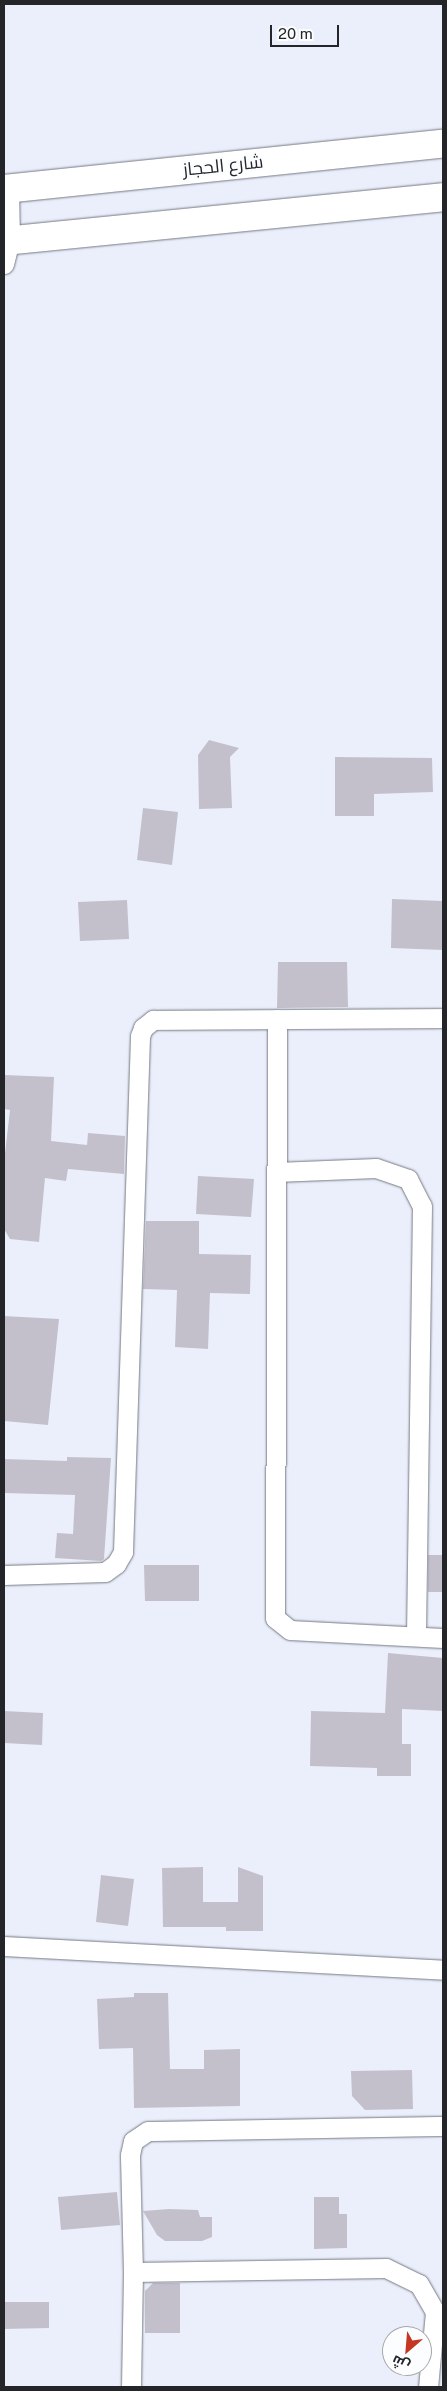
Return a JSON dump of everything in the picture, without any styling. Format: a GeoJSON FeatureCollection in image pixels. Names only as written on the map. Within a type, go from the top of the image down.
{"type":"FeatureCollection","features":[{"type":"Feature","properties":{"kind":"main road","name":"شارع الحجاز"},"geometry":{"type":"LineString","coordinates":[[7,189],[443,144]]}},
{"type":"Feature","properties":{"kind":"main road"},"geometry":{"type":"LineString","coordinates":[[6,248],[443,197]]}},
{"type":"Feature","properties":{"kind":"street"},"geometry":{"type":"LineString","coordinates":[[6,248],[7,189]]}},
{"type":"Feature","properties":{"kind":"street"},"geometry":{"type":"LineString","coordinates":[[4,1574],[106,1572],[116,1564],[123,1552],[140,1036],[143,1028],[153,1020],[443,1018]]}},
{"type":"Feature","properties":{"kind":"street"},"geometry":{"type":"LineString","coordinates":[[277,1019],[275,1618],[290,1630],[443,1638]]}},
{"type":"Feature","properties":{"kind":"street"},"geometry":{"type":"LineString","coordinates":[[276,1172],[376,1168],[408,1179],[422,1206],[416,1636]]}},
{"type":"Feature","properties":{"kind":"street"},"geometry":{"type":"LineString","coordinates":[[4,1946],[443,1970]]}},
{"type":"Feature","properties":{"kind":"street"},"geometry":{"type":"LineString","coordinates":[[131,2387],[130,2155],[133,2141],[148,2131],[443,2126]]}},
{"type":"Feature","properties":{"kind":"street"},"geometry":{"type":"LineString","coordinates":[[132,2272],[386,2268],[418,2284],[434,2312],[428,2387]]}},
{"type":"Feature","properties":{"kind":"building"},"geometry":{"type":"Polygon","coordinates":[[[209,740],[239,748],[230,757],[232,808],[199,809],[198,755],[209,740]]]}},
{"type":"Feature","properties":{"kind":"building"},"geometry":{"type":"Polygon","coordinates":[[[335,757],[432,758],[433,792],[374,794],[374,816],[335,816],[335,757]]]}},
{"type":"Feature","properties":{"kind":"building"},"geometry":{"type":"Polygon","coordinates":[[[143,808],[178,812],[172,865],[137,860],[143,808]]]}},
{"type":"Feature","properties":{"kind":"building"},"geometry":{"type":"Polygon","coordinates":[[[392,899],[443,901],[443,950],[391,948],[392,899]]]}},
{"type":"Feature","properties":{"kind":"building"},"geometry":{"type":"Polygon","coordinates":[[[127,900],[129,939],[80,941],[78,902],[127,900]]]}},
{"type":"Feature","properties":{"kind":"building"},"geometry":{"type":"Polygon","coordinates":[[[278,962],[347,962],[348,1007],[277,1008],[278,962]]]}},
{"type":"Feature","properties":{"kind":"building"},"geometry":{"type":"Polygon","coordinates":[[[4,1075],[54,1077],[51,1141],[87,1145],[88,1133],[125,1136],[124,1174],[68,1169],[66,1181],[45,1178],[39,1242],[10,1239],[4,1229],[4,1162],[10,1110],[4,1109],[4,1075]]]}},
{"type":"Feature","properties":{"kind":"building"},"geometry":{"type":"Polygon","coordinates":[[[198,1176],[254,1179],[251,1217],[196,1214],[198,1176]]]}},
{"type":"Feature","properties":{"kind":"building"},"geometry":{"type":"Polygon","coordinates":[[[146,1221],[199,1221],[199,1254],[251,1255],[250,1294],[210,1293],[208,1349],[175,1347],[177,1290],[143,1289],[146,1221]]]}},
{"type":"Feature","properties":{"kind":"building"},"geometry":{"type":"Polygon","coordinates":[[[4,1316],[59,1319],[48,1425],[4,1421],[4,1316]]]}},
{"type":"Feature","properties":{"kind":"building"},"geometry":{"type":"Polygon","coordinates":[[[67,1457],[111,1458],[104,1559],[101,1561],[55,1558],[57,1533],[73,1534],[75,1495],[4,1493],[4,1459],[67,1461],[67,1457]]]}},
{"type":"Feature","properties":{"kind":"building"},"geometry":{"type":"Polygon","coordinates":[[[428,1555],[443,1555],[443,1592],[428,1592],[428,1555]]]}},
{"type":"Feature","properties":{"kind":"building"},"geometry":{"type":"Polygon","coordinates":[[[144,1565],[199,1565],[199,1601],[145,1601],[144,1565]]]}},
{"type":"Feature","properties":{"kind":"building"},"geometry":{"type":"Polygon","coordinates":[[[388,1653],[443,1658],[443,1711],[402,1709],[402,1744],[411,1744],[411,1776],[377,1776],[377,1768],[310,1766],[311,1711],[385,1713],[388,1653]]]}},
{"type":"Feature","properties":{"kind":"building"},"geometry":{"type":"Polygon","coordinates":[[[4,1711],[43,1713],[42,1745],[4,1743],[4,1711]]]}},
{"type":"Feature","properties":{"kind":"building"},"geometry":{"type":"Polygon","coordinates":[[[203,1867],[203,1902],[238,1902],[238,1867],[263,1876],[263,1931],[226,1931],[226,1927],[163,1927],[162,1868],[203,1867]]]}},
{"type":"Feature","properties":{"kind":"building"},"geometry":{"type":"Polygon","coordinates":[[[101,1875],[134,1879],[128,1926],[96,1922],[101,1875]]]}},
{"type":"Feature","properties":{"kind":"building"},"geometry":{"type":"Polygon","coordinates":[[[134,1993],[168,1993],[170,2069],[204,2069],[204,2050],[240,2049],[240,2106],[134,2108],[133,2048],[99,2049],[97,1999],[134,1997],[134,1993]]]}},
{"type":"Feature","properties":{"kind":"building"},"geometry":{"type":"Polygon","coordinates":[[[412,2070],[413,2109],[365,2110],[352,2096],[351,2071],[412,2070]]]}},
{"type":"Feature","properties":{"kind":"building"},"geometry":{"type":"Polygon","coordinates":[[[117,2192],[120,2225],[61,2230],[58,2197],[117,2192]]]}},
{"type":"Feature","properties":{"kind":"building"},"geometry":{"type":"Polygon","coordinates":[[[314,2197],[339,2197],[339,2214],[347,2214],[347,2248],[314,2249],[314,2197]]]}},
{"type":"Feature","properties":{"kind":"building"},"geometry":{"type":"Polygon","coordinates":[[[169,2209],[198,2210],[200,2217],[212,2217],[212,2237],[202,2241],[165,2241],[157,2235],[143,2211],[169,2209]]]}},
{"type":"Feature","properties":{"kind":"building"},"geometry":{"type":"Polygon","coordinates":[[[153,2283],[180,2283],[180,2333],[145,2333],[145,2291],[153,2283]]]}},
{"type":"Feature","properties":{"kind":"building"},"geometry":{"type":"Polygon","coordinates":[[[4,2302],[49,2302],[49,2328],[4,2329],[4,2302]]]}}]}
